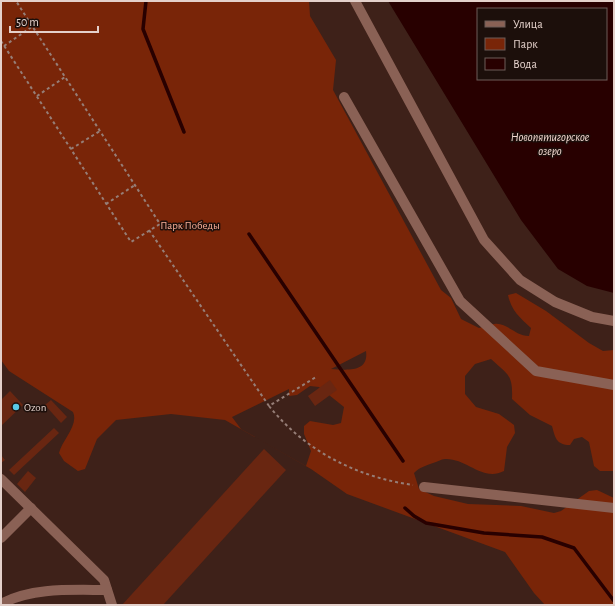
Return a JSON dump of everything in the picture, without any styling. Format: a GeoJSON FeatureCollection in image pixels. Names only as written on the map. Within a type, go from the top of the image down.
{"type":"FeatureCollection","features":[{"type":"Feature","properties":{"kind":"lane"},"geometry":{"type":"LineString","coordinates":[[355,1],[484,240],[520,280],[555,302],[592,317],[614,321]]}},
{"type":"Feature","properties":{"kind":"lane"},"geometry":{"type":"LineString","coordinates":[[344,97],[460,300],[536,371],[614,385]]}},
{"type":"Feature","properties":{"kind":"lane"},"geometry":{"type":"LineString","coordinates":[[1,479],[104,580],[112,605]]}},
{"type":"Feature","properties":{"kind":"lane"},"geometry":{"type":"LineString","coordinates":[[424,487],[614,508]]}},
{"type":"Feature","properties":{"kind":"lane"},"geometry":{"type":"LineString","coordinates":[[1,538],[31,508]]}},
{"type":"Feature","properties":{"kind":"lane"},"geometry":{"type":"LineString","coordinates":[[1,604],[29,594],[64,591],[107,590]]}},
{"type":"Feature","properties":{"kind":"path"},"geometry":{"type":"LineString","coordinates":[[1,41],[131,242],[160,224],[16,1]]}},
{"type":"Feature","properties":{"kind":"path"},"geometry":{"type":"LineString","coordinates":[[4,46],[32,26]]}},
{"type":"Feature","properties":{"kind":"path"},"geometry":{"type":"LineString","coordinates":[[37,96],[65,77]]}},
{"type":"Feature","properties":{"kind":"path"},"geometry":{"type":"LineString","coordinates":[[71,149],[100,131]]}},
{"type":"Feature","properties":{"kind":"path"},"geometry":{"type":"LineString","coordinates":[[106,204],[135,185]]}},
{"type":"Feature","properties":{"kind":"path"},"geometry":{"type":"LineString","coordinates":[[149,230],[269,406],[281,421],[312,447],[341,465],[394,482],[424,487]]}},
{"type":"Feature","properties":{"kind":"path"},"geometry":{"type":"LineString","coordinates":[[269,406],[316,377]]}},
{"type":"Feature","properties":{"kind":"green space","name":"Парк Победы"},"geometry":{"type":"Polygon","coordinates":[[[1,1],[309,1],[310,16],[336,60],[333,90],[441,290],[451,298],[461,319],[479,328],[490,324],[503,325],[519,334],[529,336],[531,328],[516,313],[509,300],[508,295],[516,293],[546,311],[589,343],[603,351],[614,350],[614,471],[600,471],[594,466],[589,442],[582,437],[574,439],[570,445],[565,445],[559,442],[555,437],[552,426],[530,415],[512,399],[512,384],[508,376],[491,359],[475,364],[465,376],[465,394],[476,407],[499,414],[514,425],[515,433],[507,447],[504,471],[496,474],[489,474],[481,472],[460,462],[444,459],[418,469],[414,473],[419,489],[434,496],[468,504],[521,506],[554,513],[561,511],[589,491],[597,490],[614,498],[614,605],[545,605],[534,593],[505,552],[347,494],[311,469],[225,420],[171,414],[116,420],[97,439],[85,469],[78,471],[64,461],[59,453],[74,422],[73,412],[9,371],[1,360],[1,1]],[[366,351],[331,369],[350,370],[360,367],[366,358],[366,351]],[[310,386],[297,395],[289,396],[289,389],[232,417],[241,429],[306,466],[311,451],[304,434],[304,426],[310,421],[333,425],[341,423],[344,407],[319,387],[310,386]]]}},
{"type":"Feature","properties":{"kind":"water","name":"Новопятигорское озеро"},"geometry":{"type":"Polygon","coordinates":[[[388,1],[614,1],[614,293],[587,286],[558,269],[521,220],[388,1]]]}},
{"type":"Feature","properties":{"kind":"building"},"geometry":{"type":"Polygon","coordinates":[[[330,380],[337,390],[315,406],[308,396],[330,380]]]}},
{"type":"Feature","properties":{"kind":"building"},"geometry":{"type":"Polygon","coordinates":[[[10,391],[23,405],[1,426],[1,400],[10,391]]]}},
{"type":"Feature","properties":{"kind":"building"},"geometry":{"type":"Polygon","coordinates":[[[51,400],[67,417],[61,423],[45,405],[51,400]]]}},
{"type":"Feature","properties":{"kind":"building"},"geometry":{"type":"Polygon","coordinates":[[[54,428],[59,433],[14,475],[9,470],[54,428]]]}},
{"type":"Feature","properties":{"kind":"building"},"geometry":{"type":"Polygon","coordinates":[[[264,449],[286,470],[163,605],[122,605],[264,449]]]}},
{"type":"Feature","properties":{"kind":"building"},"geometry":{"type":"Polygon","coordinates":[[[1,455],[5,460],[1,463],[1,455]]]}},
{"type":"Feature","properties":{"kind":"building"},"geometry":{"type":"Polygon","coordinates":[[[28,471],[36,478],[25,492],[17,484],[28,471]]]}},
{"type":"Feature","properties":{"kind":"waterway"},"geometry":{"type":"LineString","coordinates":[[146,1],[143,29],[184,132]]}},
{"type":"Feature","properties":{"kind":"waterway"},"geometry":{"type":"LineString","coordinates":[[249,234],[403,461]]}},
{"type":"Feature","properties":{"kind":"waterway"},"geometry":{"type":"LineString","coordinates":[[405,508],[414,516],[426,523],[484,533],[542,537],[574,548],[614,601]]}},
{"type":"Feature","properties":{"kind":"place","name":"Ozon"},"geometry":{"type":"Point","coordinates":[16,407]}}]}
